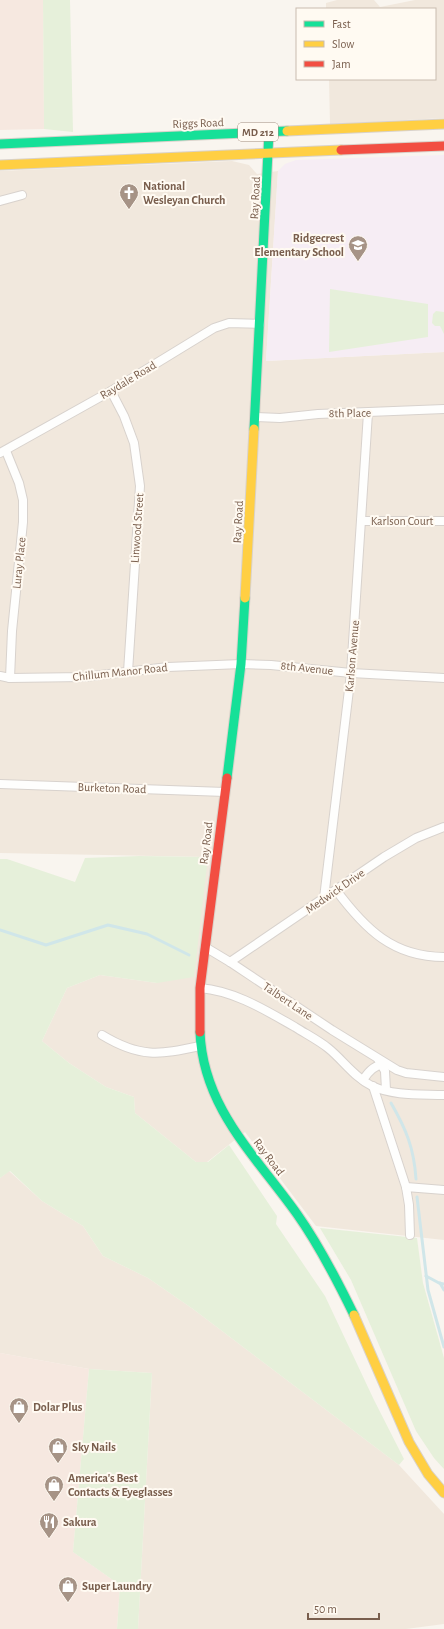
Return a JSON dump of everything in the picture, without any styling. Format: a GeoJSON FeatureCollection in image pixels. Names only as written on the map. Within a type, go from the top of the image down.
{"type":"FeatureCollection","features":[{"type":"Feature","properties":{"kind":"street","name":"Riggs Road"},"geometry":{"type":"LineString","coordinates":[[0,144],[444,124]]}},
{"type":"Feature","properties":{"kind":"street","name":"Ray Road"},"geometry":{"type":"LineString","coordinates":[[269,132],[256,417],[241,664],[200,988],[200,1046],[202,1061],[210,1086],[225,1116],[298,1216],[328,1265],[349,1303],[411,1446],[428,1475],[444,1493]]}},
{"type":"Feature","properties":{"kind":"street","name":"MD 212"},"geometry":{"type":"LineString","coordinates":[[0,165],[444,146]]}},
{"type":"Feature","properties":{"kind":"street"},"geometry":{"type":"LineString","coordinates":[[0,201],[22,195]]}},
{"type":"Feature","properties":{"kind":"street","name":"Raydale Road"},"geometry":{"type":"LineString","coordinates":[[3,452],[111,391],[214,328],[229,323],[260,324]]}},
{"type":"Feature","properties":{"kind":"street","name":"Linwood Street"},"geometry":{"type":"LineString","coordinates":[[111,391],[124,416],[134,443],[140,486],[128,672]]}},
{"type":"Feature","properties":{"kind":"street","name":"8th Place"},"geometry":{"type":"LineString","coordinates":[[256,417],[280,418],[318,414],[368,413],[444,408]]}},
{"type":"Feature","properties":{"kind":"street","name":"Karlson Avenue"},"geometry":{"type":"LineString","coordinates":[[324,898],[351,673],[368,413]]}},
{"type":"Feature","properties":{"kind":"street","name":"Luray Place"},"geometry":{"type":"LineString","coordinates":[[3,452],[19,483],[23,522],[12,631],[10,678]]}},
{"type":"Feature","properties":{"kind":"street","name":"Karlson Court"},"geometry":{"type":"LineString","coordinates":[[361,521],[444,521]]}},
{"type":"Feature","properties":{"kind":"street","name":"Chillum Manor Road"},"geometry":{"type":"LineString","coordinates":[[0,676],[10,678],[84,677],[168,667],[241,664]]}},
{"type":"Feature","properties":{"kind":"street","name":"8th Avenue"},"geometry":{"type":"LineString","coordinates":[[241,664],[271,665],[351,673],[444,678]]}},
{"type":"Feature","properties":{"kind":"street","name":"Burketon Road"},"geometry":{"type":"LineString","coordinates":[[0,784],[225,792]]}},
{"type":"Feature","properties":{"kind":"street","name":"Medwick Drive"},"geometry":{"type":"LineString","coordinates":[[230,962],[400,847],[416,838],[444,827]]}},
{"type":"Feature","properties":{"kind":"street"},"geometry":{"type":"LineString","coordinates":[[336,890],[362,922],[382,939],[394,946],[416,955],[444,957]]}},
{"type":"Feature","properties":{"kind":"street","name":"Talbert Lane"},"geometry":{"type":"LineString","coordinates":[[205,947],[390,1066]]}},
{"type":"Feature","properties":{"kind":"street","name":"Talbert Lane"},"geometry":{"type":"LineString","coordinates":[[200,988],[213,989],[240,998],[273,1014],[327,1047],[364,1081],[372,1086],[386,1090],[444,1095]]}},
{"type":"Feature","properties":{"kind":"street"},"geometry":{"type":"LineString","coordinates":[[102,1035],[134,1051],[155,1054],[200,1046]]}},
{"type":"Feature","properties":{"kind":"street"},"geometry":{"type":"LineString","coordinates":[[374,1055],[385,1071],[386,1090]]}},
{"type":"Feature","properties":{"kind":"street"},"geometry":{"type":"LineString","coordinates":[[364,1081],[373,1068],[381,1064],[406,1073],[444,1077]]}},
{"type":"Feature","properties":{"kind":"street"},"geometry":{"type":"LineString","coordinates":[[372,1086],[406,1187],[409,1205],[410,1235]]}},
{"type":"Feature","properties":{"kind":"street"},"geometry":{"type":"LineString","coordinates":[[406,1187],[444,1190]]}},
{"type":"Feature","properties":{"kind":"shaded area"},"geometry":{"type":"Polygon","coordinates":[[[0,0],[43,0],[44,129],[0,130],[0,0]]]}},
{"type":"Feature","properties":{"kind":"shaded area"},"geometry":{"type":"Polygon","coordinates":[[[337,0],[374,0],[380,7],[415,0],[444,0],[444,118],[330,124],[329,80],[436,80],[436,8],[326,8],[326,3],[337,0]]]}},
{"type":"Feature","properties":{"kind":"shaded area","name":"Ridgecrest Elementary School"},"geometry":{"type":"Polygon","coordinates":[[[444,155],[444,352],[266,361],[278,171],[285,164],[296,160],[444,155]]]}},
{"type":"Feature","properties":{"kind":"shaded area"},"geometry":{"type":"Polygon","coordinates":[[[232,161],[249,165],[257,174],[278,171],[266,361],[444,352],[444,1240],[316,1226],[245,1132],[207,1162],[196,1162],[135,1113],[134,1097],[106,1087],[69,1063],[42,1041],[67,988],[100,975],[157,983],[208,857],[0,853],[0,171],[232,161]]]}},
{"type":"Feature","properties":{"kind":"shaded area"},"geometry":{"type":"Polygon","coordinates":[[[9,1171],[42,1201],[83,1226],[103,1256],[148,1278],[193,1309],[399,1465],[444,1514],[444,1624],[406,1629],[138,1629],[152,1373],[89,1369],[0,1353],[0,1178],[9,1171]]]}},
{"type":"Feature","properties":{"kind":"shaded area"},"geometry":{"type":"Polygon","coordinates":[[[0,1353],[89,1369],[73,1552],[120,1585],[117,1629],[0,1629],[0,1353]]]}},
{"type":"Feature","properties":{"kind":"green space"},"geometry":{"type":"Polygon","coordinates":[[[43,0],[70,0],[73,132],[44,129],[43,0]]]}},
{"type":"Feature","properties":{"kind":"green space"},"geometry":{"type":"Polygon","coordinates":[[[330,289],[428,304],[428,337],[329,352],[330,289]]]}},
{"type":"Feature","properties":{"kind":"green space"},"geometry":{"type":"Polygon","coordinates":[[[436,311],[444,312],[444,334],[440,326],[435,326],[432,323],[433,314],[436,311]]]}},
{"type":"Feature","properties":{"kind":"green space"},"geometry":{"type":"Polygon","coordinates":[[[139,856],[208,857],[194,977],[157,983],[100,975],[67,988],[42,1041],[69,1063],[106,1087],[134,1097],[135,1113],[196,1162],[208,1162],[229,1145],[277,1216],[276,1224],[325,1296],[374,1400],[404,1459],[399,1465],[193,1309],[148,1278],[103,1256],[83,1226],[42,1201],[10,1171],[0,1178],[0,859],[7,859],[75,882],[85,858],[139,856]]]}},
{"type":"Feature","properties":{"kind":"green space"},"geometry":{"type":"Polygon","coordinates":[[[320,1228],[417,1238],[423,1283],[444,1358],[444,1469],[434,1458],[416,1431],[351,1280],[320,1228]]]}},
{"type":"Feature","properties":{"kind":"green space"},"geometry":{"type":"Polygon","coordinates":[[[89,1369],[152,1373],[138,1629],[117,1629],[120,1585],[73,1552],[89,1369]]]}},
{"type":"Feature","properties":{"kind":"waterway"},"geometry":{"type":"LineString","coordinates":[[0,930],[46,945],[108,925],[147,934],[189,955]]}},
{"type":"Feature","properties":{"kind":"waterway"},"geometry":{"type":"LineString","coordinates":[[391,1103],[401,1121],[411,1148],[416,1179]]}},
{"type":"Feature","properties":{"kind":"waterway"},"geometry":{"type":"LineString","coordinates":[[417,1197],[428,1290],[444,1347]]}},
{"type":"Feature","properties":{"kind":"waterway"},"geometry":{"type":"LineString","coordinates":[[426,1276],[444,1284]]}},
{"type":"Feature","properties":{"kind":"waterway"},"geometry":{"type":"LineString","coordinates":[[440,1283],[444,1290]]}},
{"type":"Feature","properties":{"kind":"traffic: fast"},"geometry":{"type":"LineString","coordinates":[[0,144],[287,131]]}},
{"type":"Feature","properties":{"kind":"traffic: fast"},"geometry":{"type":"LineString","coordinates":[[254,429],[269,132]]}},
{"type":"Feature","properties":{"kind":"traffic: fast"},"geometry":{"type":"LineString","coordinates":[[227,778],[241,664],[245,598]]}},
{"type":"Feature","properties":{"kind":"traffic: fast"},"geometry":{"type":"LineString","coordinates":[[200,1032],[203,1059],[211,1084],[221,1107],[249,1151],[281,1192],[313,1238],[354,1315]]}},
{"type":"Feature","properties":{"kind":"traffic: slow"},"geometry":{"type":"LineString","coordinates":[[287,131],[444,124]]}},
{"type":"Feature","properties":{"kind":"traffic: slow"},"geometry":{"type":"LineString","coordinates":[[0,165],[341,150]]}},
{"type":"Feature","properties":{"kind":"traffic: slow"},"geometry":{"type":"LineString","coordinates":[[245,598],[254,429]]}},
{"type":"Feature","properties":{"kind":"traffic: slow"},"geometry":{"type":"LineString","coordinates":[[354,1315],[409,1442],[428,1474],[444,1493]]}},
{"type":"Feature","properties":{"kind":"traffic: jam"},"geometry":{"type":"LineString","coordinates":[[341,150],[444,146]]}},
{"type":"Feature","properties":{"kind":"traffic: jam"},"geometry":{"type":"LineString","coordinates":[[200,1032],[200,988],[227,778]]}},
{"type":"Feature","properties":{"kind":"place","name":"National Wesleyan Church"},"geometry":{"type":"Point","coordinates":[129,210]}},
{"type":"Feature","properties":{"kind":"place","name":"Ridgecrest Elementary School"},"geometry":{"type":"Point","coordinates":[358,262]}},
{"type":"Feature","properties":{"kind":"place","name":"Dolar Plus"},"geometry":{"type":"Point","coordinates":[19,1424]}},
{"type":"Feature","properties":{"kind":"place","name":"Sky Nails"},"geometry":{"type":"Point","coordinates":[58,1464]}},
{"type":"Feature","properties":{"kind":"place","name":"America's Best Contacts & Eyeglasses"},"geometry":{"type":"Point","coordinates":[54,1502]}},
{"type":"Feature","properties":{"kind":"place","name":"Sakura"},"geometry":{"type":"Point","coordinates":[49,1539]}},
{"type":"Feature","properties":{"kind":"place","name":"Super Laundry"},"geometry":{"type":"Point","coordinates":[68,1603]}}]}
